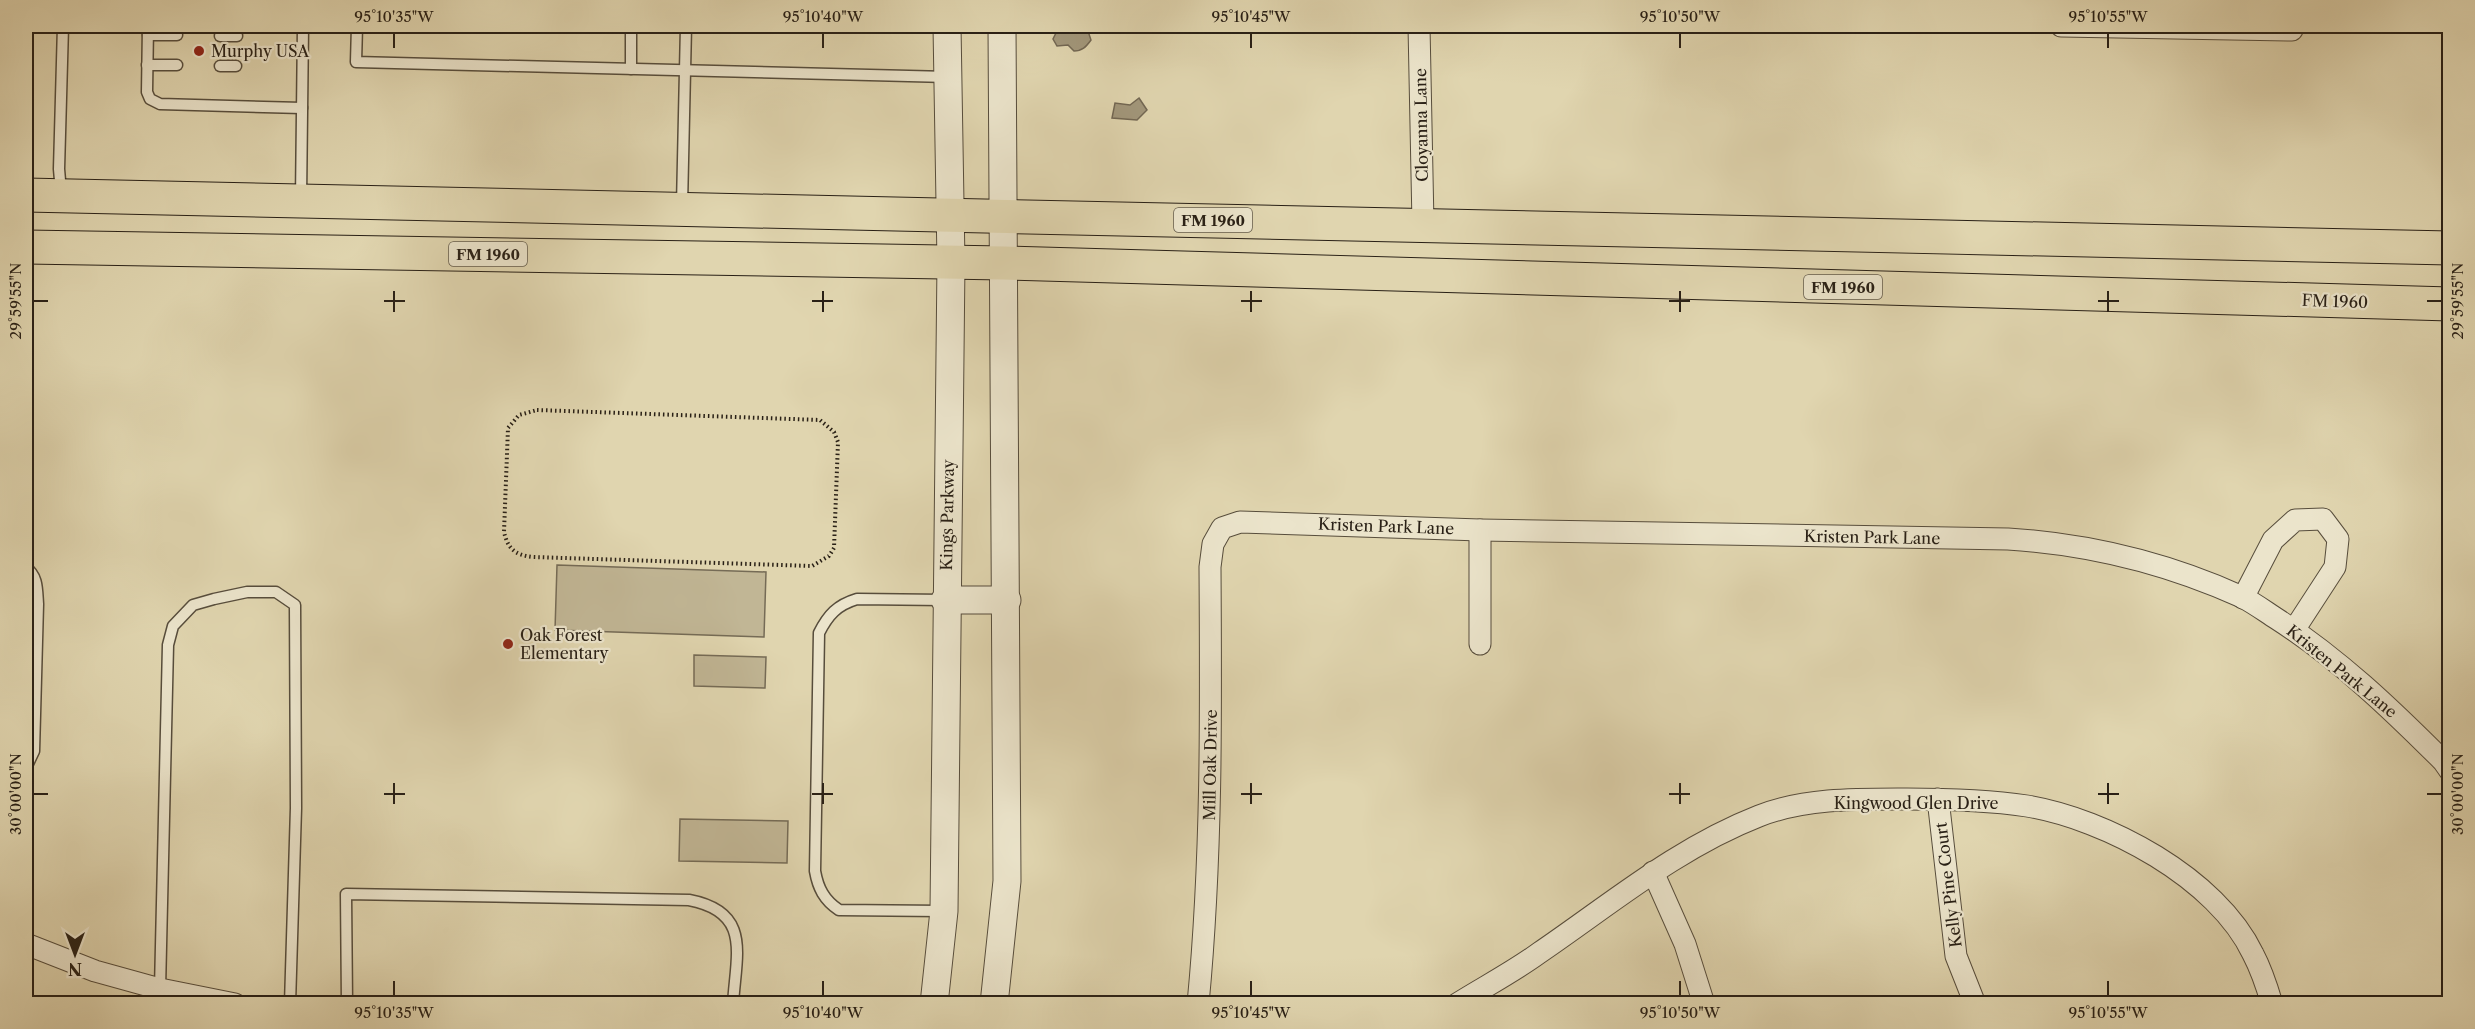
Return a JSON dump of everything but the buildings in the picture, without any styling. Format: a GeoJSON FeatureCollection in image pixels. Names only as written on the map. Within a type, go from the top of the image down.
{"type":"FeatureCollection","features":[{"type":"Feature","properties":{"kind":"main road","name":"FM 1960"},"geometry":{"type":"LineString","coordinates":[[26,195],[2450,248]]}},
{"type":"Feature","properties":{"kind":"main road","name":"FM 1960"},"geometry":{"type":"LineString","coordinates":[[26,247],[1004,263],[2450,304]]}},
{"type":"Feature","properties":{"kind":"street","name":"Kings Parkway"},"geometry":{"type":"LineString","coordinates":[[934,1004],[944,911],[945,600],[951,262],[947,26]]}},
{"type":"Feature","properties":{"kind":"street"},"geometry":{"type":"LineString","coordinates":[[994,1004],[1007,881],[1002,26]]}},
{"type":"Feature","properties":{"kind":"street","name":"Cloyanna Lane"},"geometry":{"type":"LineString","coordinates":[[1419,26],[1423,224]]}},
{"type":"Feature","properties":{"kind":"street"},"geometry":{"type":"LineString","coordinates":[[2061,26],[2292,30]]}},
{"type":"Feature","properties":{"kind":"street"},"geometry":{"type":"LineString","coordinates":[[2243,598],[2273,540],[2295,520],[2323,519],[2338,539],[2335,567],[2294,630]]}},
{"type":"Feature","properties":{"kind":"street","name":"Kristen Park Lane"},"geometry":{"type":"LineString","coordinates":[[1222,528],[1240,522],[1266,521],[1480,530],[2053,542],[2100,550],[2243,598],[2294,630],[2384,701],[2447,763]]}},
{"type":"Feature","properties":{"kind":"street","name":"Mill Oak Drive"},"geometry":{"type":"LineString","coordinates":[[1198,1004],[1207,912],[1211,773],[1210,567],[1213,544],[1222,528]]}},
{"type":"Feature","properties":{"kind":"street"},"geometry":{"type":"LineString","coordinates":[[1480,530],[1480,644]]}},
{"type":"Feature","properties":{"kind":"street"},"geometry":{"type":"LineString","coordinates":[[945,600],[1007,600]]}},
{"type":"Feature","properties":{"kind":"street","name":"Kingwood Glen Drive"},"geometry":{"type":"LineString","coordinates":[[1457,1004],[1537,955],[1653,872],[1719,833],[1762,814],[1807,804],[1869,799],[1989,801],[2077,818],[2127,839],[2163,859],[2199,888],[2232,922],[2253,952],[2272,1004]]}},
{"type":"Feature","properties":{"kind":"street","name":"Kelly Pine Court"},"geometry":{"type":"LineString","coordinates":[[1938,799],[1956,956],[1975,1004]]}},
{"type":"Feature","properties":{"kind":"street"},"geometry":{"type":"LineString","coordinates":[[1653,872],[1685,944],[1704,1004]]}},
{"type":"Feature","properties":{"kind":"street"},"geometry":{"type":"LineString","coordinates":[[26,944],[95,970],[160,989],[235,1004]]}},
{"type":"Feature","properties":{"kind":"lane"},"geometry":{"type":"LineString","coordinates":[[62,196],[59,169],[63,26]]}},
{"type":"Feature","properties":{"kind":"lane"},"geometry":{"type":"LineString","coordinates":[[301,200],[303,26]]}},
{"type":"Feature","properties":{"kind":"lane"},"geometry":{"type":"LineString","coordinates":[[357,26],[356,62],[948,77]]}},
{"type":"Feature","properties":{"kind":"lane"},"geometry":{"type":"LineString","coordinates":[[631,69],[632,26]]}},
{"type":"Feature","properties":{"kind":"lane"},"geometry":{"type":"LineString","coordinates":[[682,209],[686,26]]}},
{"type":"Feature","properties":{"kind":"lane"},"geometry":{"type":"LineString","coordinates":[[177,35],[148,30],[147,92],[150,99],[160,104],[302,108]]}},
{"type":"Feature","properties":{"kind":"lane"},"geometry":{"type":"LineString","coordinates":[[220,36],[237,36]]}},
{"type":"Feature","properties":{"kind":"lane"},"geometry":{"type":"LineString","coordinates":[[147,65],[177,65]]}},
{"type":"Feature","properties":{"kind":"lane"},"geometry":{"type":"LineString","coordinates":[[220,66],[236,66]]}},
{"type":"Feature","properties":{"kind":"lane"},"geometry":{"type":"LineString","coordinates":[[26,373],[26,425]]}},
{"type":"Feature","properties":{"kind":"lane"},"geometry":{"type":"LineString","coordinates":[[26,568],[32,571],[36,583],[38,604],[34,752],[26,768]]}},
{"type":"Feature","properties":{"kind":"lane"},"geometry":{"type":"LineString","coordinates":[[160,989],[168,645],[173,626],[194,605],[247,592],[276,592],[295,605],[296,808],[290,1004]]}},
{"type":"Feature","properties":{"kind":"lane"},"geometry":{"type":"LineString","coordinates":[[944,911],[839,910],[823,895],[817,884],[815,871],[819,633],[834,610],[851,601],[945,600]]}},
{"type":"Feature","properties":{"kind":"lane"},"geometry":{"type":"LineString","coordinates":[[346,1004],[346,894],[689,900],[711,904],[726,915],[737,934],[733,1004]]}},
{"type":"Feature","properties":{"kind":"path"},"geometry":{"type":"LineString","coordinates":[[537,410],[820,420],[834,432],[838,442],[836,542],[829,556],[812,566],[523,556],[508,546],[504,532],[508,428],[519,415],[537,410]]}},
{"type":"Feature","properties":{"kind":"shaded area"},"geometry":{"type":"Polygon","coordinates":[[[1078,27],[1088,31],[1091,40],[1086,47],[1074,51],[1068,45],[1057,46],[1053,39],[1057,31],[1078,27]]]}},
{"type":"Feature","properties":{"kind":"shaded area"},"geometry":{"type":"Polygon","coordinates":[[[1139,98],[1147,110],[1137,120],[1112,118],[1115,103],[1130,105],[1139,98]]]}},
{"type":"Feature","properties":{"kind":"shaded area"},"geometry":{"type":"Polygon","coordinates":[[[557,565],[766,572],[764,637],[555,630],[557,565]]]}},
{"type":"Feature","properties":{"kind":"shaded area"},"geometry":{"type":"Polygon","coordinates":[[[694,655],[766,657],[765,688],[694,686],[694,655]]]}},
{"type":"Feature","properties":{"kind":"shaded area"},"geometry":{"type":"Polygon","coordinates":[[[680,819],[788,821],[787,863],[679,861],[680,819]]]}},
{"type":"Feature","properties":{"kind":"place","name":"Murphy USA"},"geometry":{"type":"Point","coordinates":[199,51]}},
{"type":"Feature","properties":{"kind":"place","name":"Oak Forest Elementary"},"geometry":{"type":"Point","coordinates":[508,644]}}]}
